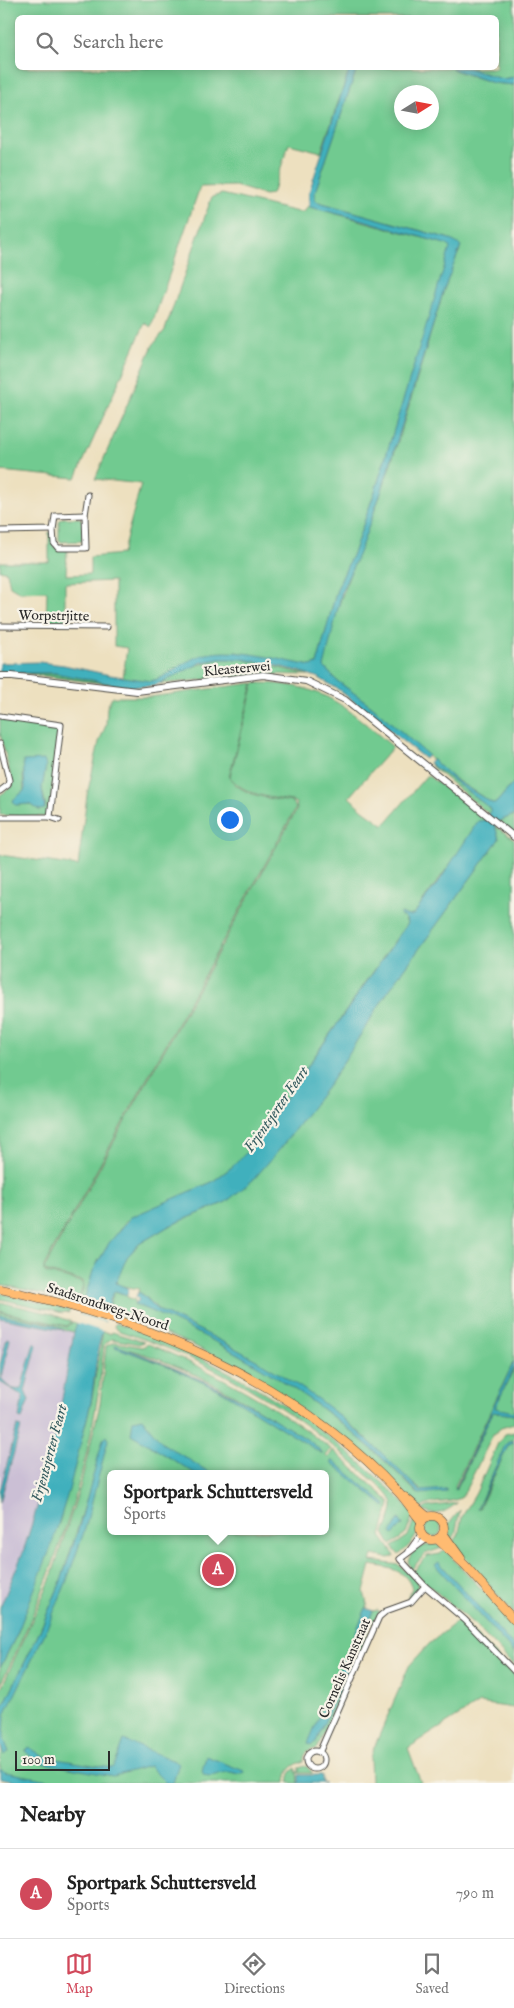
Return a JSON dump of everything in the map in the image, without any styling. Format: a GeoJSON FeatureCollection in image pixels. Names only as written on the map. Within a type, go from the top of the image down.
{"type":"FeatureCollection","features":[{"type":"Feature","properties":{"kind":"main road","name":"Stadsrondweg-Noord"},"geometry":{"type":"LineString","coordinates":[[0,1289],[72,1306],[115,1319],[184,1345],[220,1362],[273,1392],[350,1448],[425,1520]]}},
{"type":"Feature","properties":{"kind":"main road"},"geometry":{"type":"LineString","coordinates":[[437,1539],[443,1533],[442,1521],[436,1517],[425,1520],[424,1536],[437,1539],[465,1565],[514,1620]]}},
{"type":"Feature","properties":{"kind":"main road"},"geometry":{"type":"LineString","coordinates":[[443,1533],[465,1565]]}},
{"type":"Feature","properties":{"kind":"street"},"geometry":{"type":"LineString","coordinates":[[85,515],[55,516],[54,543],[58,548],[86,548],[85,515],[88,495]]}},
{"type":"Feature","properties":{"kind":"street"},"geometry":{"type":"LineString","coordinates":[[0,531],[53,530]]}},
{"type":"Feature","properties":{"kind":"street","name":"Worpstrjitte"},"geometry":{"type":"LineString","coordinates":[[0,626],[107,627]]}},
{"type":"Feature","properties":{"kind":"street","name":"Kleasterwei"},"geometry":{"type":"LineString","coordinates":[[0,676],[137,691],[263,676],[306,681],[345,700],[514,837]]}},
{"type":"Feature","properties":{"kind":"street"},"geometry":{"type":"LineString","coordinates":[[0,716],[61,725],[50,817]]}},
{"type":"Feature","properties":{"kind":"street"},"geometry":{"type":"LineString","coordinates":[[0,744],[9,780],[8,784],[0,791]]}},
{"type":"Feature","properties":{"kind":"street"},"geometry":{"type":"LineString","coordinates":[[0,817],[50,817],[59,820]]}},
{"type":"Feature","properties":{"kind":"street"},"geometry":{"type":"LineString","coordinates":[[424,1536],[400,1560],[425,1586],[465,1620],[514,1671]]}},
{"type":"Feature","properties":{"kind":"street","name":"Cornelis Kanstraat"},"geometry":{"type":"LineString","coordinates":[[319,1753],[379,1617],[386,1611],[411,1602],[425,1586]]}},
{"type":"Feature","properties":{"kind":"shaded area"},"geometry":{"type":"Polygon","coordinates":[[[0,1318],[74,1332],[57,1427],[40,1498],[23,1552],[0,1608],[0,1318]]]}},
{"type":"Feature","properties":{"kind":"green space"},"geometry":{"type":"Polygon","coordinates":[[[0,0],[514,0],[514,77],[502,79],[474,70],[499,70],[499,15],[15,15],[15,70],[349,70],[321,152],[289,144],[272,194],[265,195],[235,186],[200,187],[151,327],[145,323],[76,478],[0,471],[0,0]]]}},
{"type":"Feature","properties":{"kind":"green space"},"geometry":{"type":"Polygon","coordinates":[[[356,70],[455,70],[493,83],[514,85],[514,782],[496,803],[492,803],[450,776],[373,707],[336,680],[324,667],[328,644],[341,599],[382,490],[451,268],[460,250],[450,239],[315,201],[315,192],[356,70]]]}},
{"type":"Feature","properties":{"kind":"green space"},"geometry":{"type":"Polygon","coordinates":[[[222,194],[298,212],[303,212],[308,206],[449,245],[451,248],[376,488],[354,551],[337,589],[317,664],[311,666],[236,652],[181,665],[160,679],[151,681],[123,678],[127,648],[114,646],[114,581],[65,583],[65,622],[46,622],[47,591],[20,592],[10,586],[7,572],[0,570],[0,562],[49,562],[49,532],[53,534],[54,547],[67,549],[66,575],[90,574],[90,557],[122,554],[141,484],[95,479],[153,345],[165,330],[212,197],[222,194]]]}},
{"type":"Feature","properties":{"kind":"green space"},"geometry":{"type":"Polygon","coordinates":[[[62,518],[80,518],[83,521],[83,541],[61,542],[59,540],[59,521],[62,518]]]}},
{"type":"Feature","properties":{"kind":"green space"},"geometry":{"type":"Polygon","coordinates":[[[220,659],[242,659],[309,675],[262,674],[160,684],[191,667],[220,659]]]}},
{"type":"Feature","properties":{"kind":"green space"},"geometry":{"type":"Polygon","coordinates":[[[20,673],[55,673],[79,676],[129,687],[20,673]]]}},
{"type":"Feature","properties":{"kind":"green space"},"geometry":{"type":"Polygon","coordinates":[[[253,683],[229,777],[241,789],[258,796],[292,802],[296,808],[44,1266],[44,1271],[47,1273],[81,1282],[83,1285],[78,1302],[0,1284],[0,855],[78,866],[87,795],[99,742],[106,725],[107,707],[112,697],[150,697],[253,683]]]}},
{"type":"Feature","properties":{"kind":"green space"},"geometry":{"type":"Polygon","coordinates":[[[254,683],[298,687],[331,699],[360,719],[393,747],[349,797],[384,825],[427,775],[487,819],[476,824],[467,841],[413,915],[408,916],[401,913],[407,923],[250,1149],[232,1167],[212,1182],[126,1221],[98,1261],[83,1303],[79,1302],[84,1285],[82,1281],[48,1272],[44,1270],[45,1267],[297,809],[296,803],[292,801],[250,792],[242,788],[230,777],[254,683]]]}},
{"type":"Feature","properties":{"kind":"green space"},"geometry":{"type":"Polygon","coordinates":[[[0,719],[54,727],[58,730],[50,811],[46,817],[0,815],[0,795],[13,786],[0,733],[0,719]],[[46,766],[23,773],[24,791],[13,800],[18,805],[30,804],[39,810],[46,807],[42,788],[46,766]]]}},
{"type":"Feature","properties":{"kind":"green space"},"geometry":{"type":"Polygon","coordinates":[[[429,763],[492,809],[490,815],[432,767],[429,763]]]}},
{"type":"Feature","properties":{"kind":"green space"},"geometry":{"type":"Polygon","coordinates":[[[514,815],[514,833],[499,821],[514,815]]]}},
{"type":"Feature","properties":{"kind":"green space"},"geometry":{"type":"Polygon","coordinates":[[[495,826],[514,839],[514,1361],[455,1486],[456,1490],[493,1412],[514,1415],[514,1424],[501,1428],[493,1435],[462,1497],[452,1501],[425,1505],[421,1508],[378,1468],[270,1386],[193,1345],[108,1311],[114,1291],[127,1295],[127,1297],[135,1300],[134,1304],[212,1340],[250,1361],[322,1409],[388,1464],[418,1494],[422,1491],[358,1431],[312,1396],[240,1351],[160,1311],[145,1296],[138,1292],[139,1289],[117,1285],[116,1280],[127,1257],[139,1244],[169,1226],[226,1202],[265,1166],[330,1083],[387,993],[499,839],[495,826]]]}},
{"type":"Feature","properties":{"kind":"green space"},"geometry":{"type":"Polygon","coordinates":[[[0,1293],[70,1310],[69,1313],[63,1313],[0,1299],[0,1293]]]}},
{"type":"Feature","properties":{"kind":"green space"},"geometry":{"type":"Polygon","coordinates":[[[0,1302],[52,1314],[72,1322],[67,1326],[0,1311],[0,1302]]]}},
{"type":"Feature","properties":{"kind":"green space"},"geometry":{"type":"Polygon","coordinates":[[[0,1312],[67,1327],[73,1322],[77,1323],[74,1332],[0,1315],[0,1312]]]}},
{"type":"Feature","properties":{"kind":"green space"},"geometry":{"type":"Polygon","coordinates":[[[115,1323],[197,1356],[272,1397],[307,1421],[374,1475],[407,1506],[413,1515],[406,1534],[391,1545],[384,1533],[393,1509],[392,1501],[382,1488],[307,1426],[248,1388],[184,1355],[119,1331],[114,1327],[115,1323]]]}},
{"type":"Feature","properties":{"kind":"green space"},"geometry":{"type":"Polygon","coordinates":[[[103,1331],[144,1342],[139,1344],[111,1339],[104,1345],[91,1433],[68,1520],[37,1604],[0,1685],[0,1668],[17,1634],[60,1520],[91,1403],[103,1331]]]}},
{"type":"Feature","properties":{"kind":"green space"},"geometry":{"type":"Polygon","coordinates":[[[114,1342],[142,1347],[148,1344],[220,1377],[288,1418],[331,1449],[326,1456],[328,1458],[333,1450],[387,1499],[390,1504],[381,1536],[395,1556],[389,1558],[373,1555],[371,1561],[399,1565],[417,1581],[418,1590],[407,1600],[412,1589],[406,1577],[396,1571],[371,1565],[364,1592],[368,1608],[366,1608],[316,1742],[373,1611],[378,1610],[380,1612],[371,1624],[317,1749],[308,1752],[304,1761],[291,1769],[287,1775],[286,1783],[53,1783],[0,1772],[3,1712],[42,1634],[83,1526],[91,1486],[61,1581],[39,1633],[0,1713],[0,1691],[51,1578],[80,1487],[100,1404],[106,1346],[114,1342]],[[115,1346],[208,1383],[238,1399],[323,1454],[316,1446],[301,1436],[225,1390],[182,1369],[138,1352],[115,1346]]]}},
{"type":"Feature","properties":{"kind":"green space"},"geometry":{"type":"Polygon","coordinates":[[[514,1368],[514,1412],[495,1409],[495,1408],[514,1368]]]}},
{"type":"Feature","properties":{"kind":"green space"},"geometry":{"type":"Polygon","coordinates":[[[514,1432],[514,1440],[508,1442],[479,1509],[508,1446],[514,1442],[514,1614],[452,1543],[458,1536],[462,1517],[476,1493],[498,1443],[505,1434],[514,1432]]]}},
{"type":"Feature","properties":{"kind":"green space"},"geometry":{"type":"Polygon","coordinates":[[[457,1503],[449,1509],[436,1514],[422,1510],[427,1507],[457,1503]]]}},
{"type":"Feature","properties":{"kind":"green space"},"geometry":{"type":"Polygon","coordinates":[[[460,1510],[455,1535],[450,1541],[448,1525],[460,1510]]]}},
{"type":"Feature","properties":{"kind":"green space"},"geometry":{"type":"Polygon","coordinates":[[[415,1517],[418,1528],[415,1538],[399,1555],[392,1547],[408,1536],[415,1517]]]}},
{"type":"Feature","properties":{"kind":"green space"},"geometry":{"type":"Polygon","coordinates":[[[433,1521],[441,1529],[433,1537],[425,1529],[433,1521]]]}},
{"type":"Feature","properties":{"kind":"green space"},"geometry":{"type":"Polygon","coordinates":[[[436,1544],[442,1548],[425,1554],[411,1570],[408,1561],[412,1553],[422,1546],[436,1544]]]}},
{"type":"Feature","properties":{"kind":"green space"},"geometry":{"type":"Polygon","coordinates":[[[445,1550],[514,1624],[514,1666],[475,1625],[413,1572],[427,1556],[440,1554],[445,1550]]]}},
{"type":"Feature","properties":{"kind":"green space"},"geometry":{"type":"Polygon","coordinates":[[[460,1619],[514,1674],[514,1708],[479,1703],[408,1748],[421,1783],[371,1783],[370,1757],[409,1666],[429,1644],[460,1619]]]}},
{"type":"Feature","properties":{"kind":"green space"},"geometry":{"type":"Polygon","coordinates":[[[305,1765],[313,1773],[297,1773],[298,1783],[289,1783],[289,1776],[292,1771],[296,1768],[296,1772],[299,1772],[299,1767],[305,1765]]]}},
{"type":"Feature","properties":{"kind":"water"},"geometry":{"type":"Polygon","coordinates":[[[349,70],[356,70],[315,192],[315,201],[450,239],[461,246],[444,289],[382,490],[359,553],[342,591],[324,667],[336,680],[373,707],[428,755],[425,759],[339,690],[319,678],[264,663],[242,659],[220,659],[203,662],[154,686],[129,687],[55,673],[0,673],[0,663],[39,662],[151,681],[164,676],[199,656],[225,652],[255,655],[311,666],[317,664],[337,589],[354,551],[376,488],[450,248],[448,245],[363,220],[309,207],[309,192],[349,70]]]}},
{"type":"Feature","properties":{"kind":"water"},"geometry":{"type":"Polygon","coordinates":[[[455,70],[474,70],[502,79],[514,77],[514,85],[493,83],[455,70]]]}},
{"type":"Feature","properties":{"kind":"water"},"geometry":{"type":"Polygon","coordinates":[[[432,759],[455,780],[492,803],[496,803],[514,782],[514,815],[499,821],[495,826],[499,839],[387,993],[330,1083],[280,1149],[253,1180],[226,1202],[169,1226],[139,1244],[127,1257],[116,1283],[129,1289],[127,1295],[115,1291],[111,1297],[98,1349],[91,1402],[69,1490],[51,1547],[17,1634],[0,1668],[0,1608],[23,1552],[40,1498],[57,1427],[74,1332],[93,1271],[109,1243],[131,1217],[212,1182],[232,1167],[250,1149],[407,924],[406,919],[400,915],[401,913],[408,916],[413,915],[440,880],[478,821],[486,820],[491,809],[429,763],[432,759]]]}},
{"type":"Feature","properties":{"kind":"water"},"geometry":{"type":"Polygon","coordinates":[[[44,760],[46,766],[42,788],[45,809],[39,810],[30,804],[15,805],[13,800],[25,788],[23,761],[44,760]]]}},
{"type":"Feature","properties":{"kind":"water"},"geometry":{"type":"Polygon","coordinates":[[[138,1292],[160,1311],[241,1352],[319,1400],[371,1443],[420,1491],[446,1489],[446,1492],[419,1494],[356,1435],[322,1409],[250,1361],[174,1321],[134,1304],[139,1300],[136,1297],[138,1292]]]}},
{"type":"Feature","properties":{"kind":"water"},"geometry":{"type":"Polygon","coordinates":[[[0,1315],[53,1325],[64,1330],[0,1318],[0,1315]]]}},
{"type":"Feature","properties":{"kind":"water"},"geometry":{"type":"Polygon","coordinates":[[[7,1338],[10,1339],[1,1377],[7,1385],[15,1389],[21,1389],[34,1343],[37,1345],[25,1391],[29,1400],[22,1419],[19,1418],[23,1396],[0,1382],[0,1365],[7,1338]]]}},
{"type":"Feature","properties":{"kind":"water"},"geometry":{"type":"Polygon","coordinates":[[[115,1345],[182,1371],[225,1391],[301,1436],[316,1446],[323,1454],[223,1392],[165,1365],[115,1347],[115,1345]]]}},
{"type":"Feature","properties":{"kind":"water"},"geometry":{"type":"Polygon","coordinates":[[[514,1361],[514,1368],[495,1408],[514,1412],[514,1415],[493,1412],[455,1490],[514,1361]]]}},
{"type":"Feature","properties":{"kind":"water"},"geometry":{"type":"Polygon","coordinates":[[[142,1418],[162,1443],[206,1470],[190,1470],[131,1434],[133,1420],[142,1418]]]}},
{"type":"Feature","properties":{"kind":"water"},"geometry":{"type":"Polygon","coordinates":[[[17,1426],[21,1427],[0,1502],[0,1491],[17,1426]]]}},
{"type":"Feature","properties":{"kind":"water"},"geometry":{"type":"Polygon","coordinates":[[[106,1436],[108,1440],[85,1529],[66,1583],[44,1635],[5,1715],[4,1739],[9,1752],[4,1756],[0,1744],[0,1713],[39,1633],[61,1581],[79,1527],[103,1439],[106,1436]]]}},
{"type":"Feature","properties":{"kind":"water"},"geometry":{"type":"Polygon","coordinates":[[[511,1440],[514,1442],[508,1446],[477,1509],[505,1445],[511,1440]]]}},
{"type":"Feature","properties":{"kind":"water"},"geometry":{"type":"Polygon","coordinates":[[[333,1460],[386,1505],[385,1507],[331,1462],[333,1460]]]}},
{"type":"Feature","properties":{"kind":"water"},"geometry":{"type":"Polygon","coordinates":[[[399,1519],[403,1525],[393,1535],[391,1533],[399,1519]]]}},
{"type":"Feature","properties":{"kind":"water"},"geometry":{"type":"Polygon","coordinates":[[[439,1562],[514,1647],[514,1653],[435,1565],[439,1562]]]}},
{"type":"Feature","properties":{"kind":"water"},"geometry":{"type":"Polygon","coordinates":[[[366,1608],[373,1611],[316,1742],[310,1745],[308,1743],[366,1608]]]}},
{"type":"Feature","properties":{"kind":"water"},"geometry":{"type":"Polygon","coordinates":[[[124,1740],[179,1763],[173,1783],[166,1783],[149,1766],[113,1776],[37,1762],[25,1751],[29,1747],[44,1757],[111,1768],[114,1767],[124,1740]]]}},
{"type":"Feature","properties":{"kind":"water"},"geometry":{"type":"Polygon","coordinates":[[[206,1756],[245,1773],[229,1772],[210,1776],[204,1775],[202,1771],[206,1756]]]}},
{"type":"Feature","properties":{"kind":"water"},"geometry":{"type":"Polygon","coordinates":[[[0,1769],[5,1772],[66,1783],[27,1783],[0,1778],[0,1769]]]}},
{"type":"Feature","properties":{"kind":"water"},"geometry":{"type":"Polygon","coordinates":[[[299,1775],[322,1775],[322,1782],[325,1783],[297,1783],[299,1782],[299,1775]]]}},
{"type":"Feature","properties":{"kind":"pier"},"geometry":{"type":"Polygon","coordinates":[[[80,1302],[110,1311],[107,1322],[77,1313],[80,1302]]]}},
{"type":"Feature","properties":{"kind":"pier"},"geometry":{"type":"Polygon","coordinates":[[[77,1314],[107,1323],[105,1332],[74,1322],[77,1314]]]}},
{"type":"Feature","properties":{"kind":"place","name":"Sportpark Schuttersveld"},"geometry":{"type":"Point","coordinates":[218,1570]}},
{"type":"Feature","properties":{"kind":"water label","name":"Frjentsjerter Feart"},"geometry":{"type":"Point","coordinates":[276,1109]}},
{"type":"Feature","properties":{"kind":"water label","name":"Frjentsjerter Feart"},"geometry":{"type":"Point","coordinates":[49,1453]}}]}
